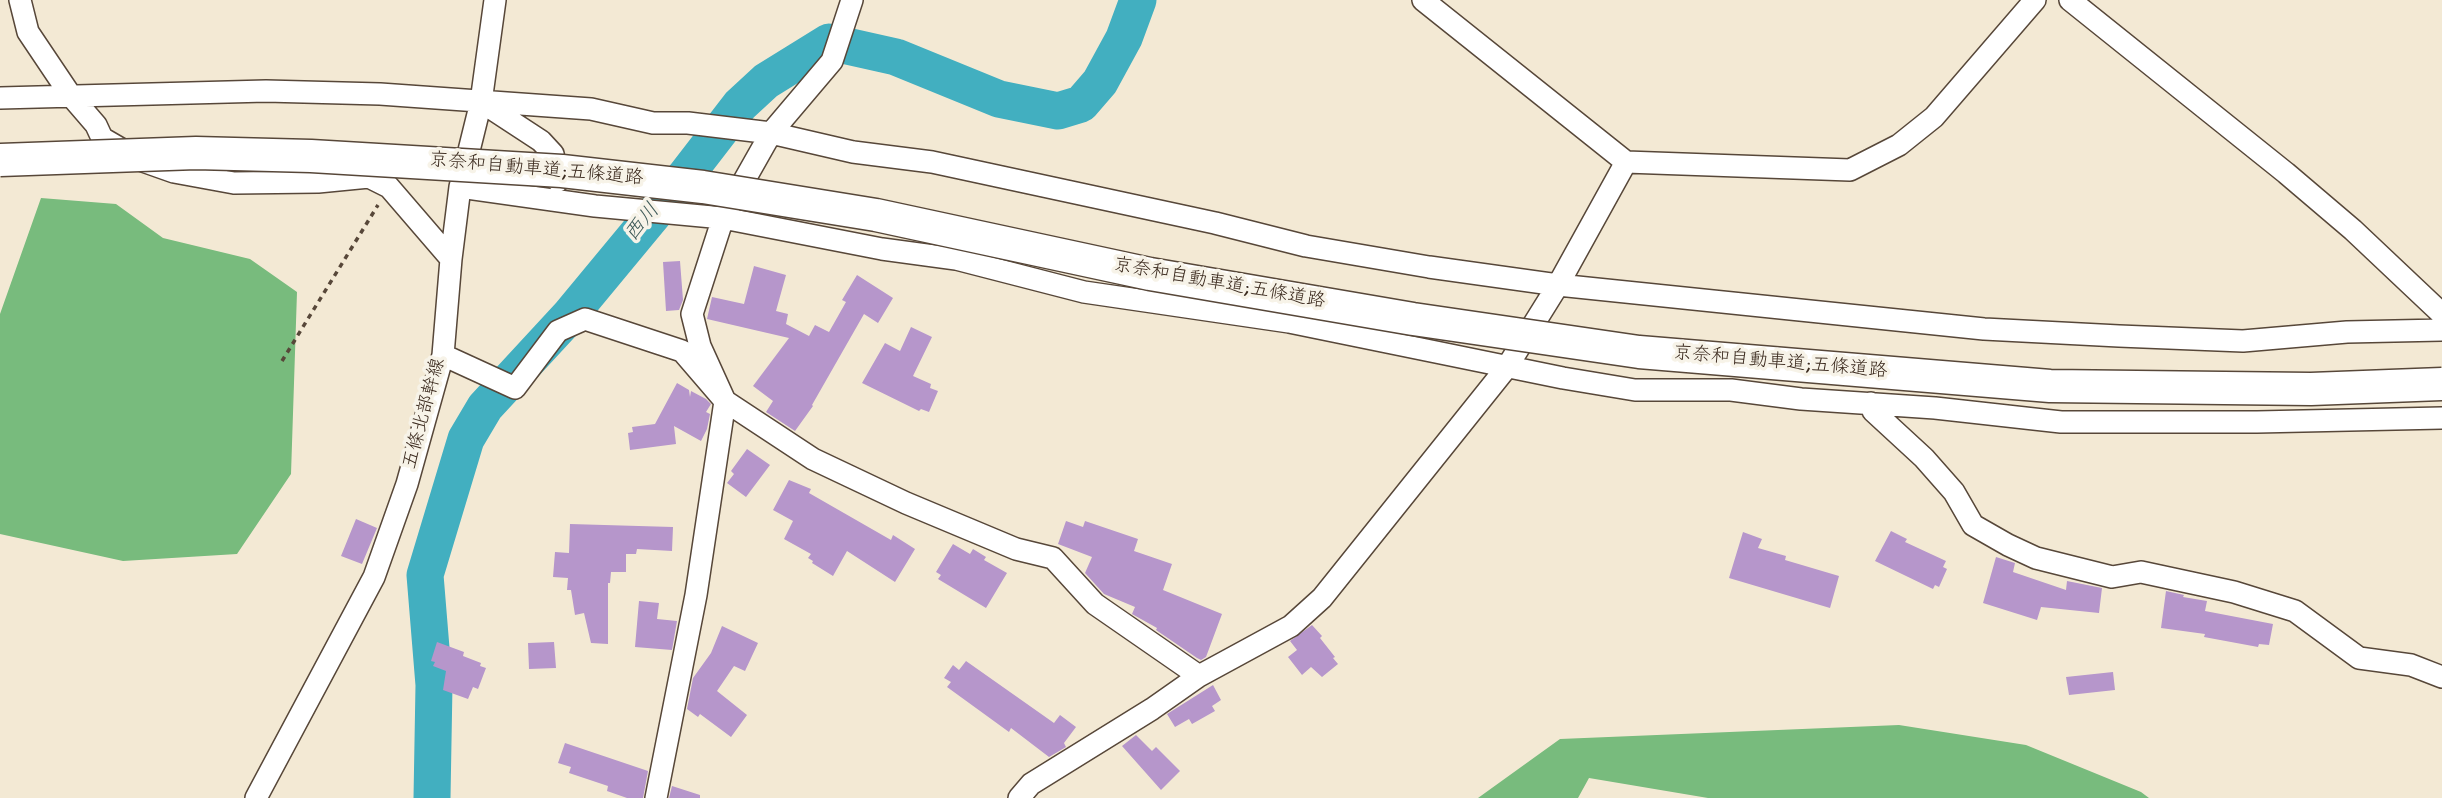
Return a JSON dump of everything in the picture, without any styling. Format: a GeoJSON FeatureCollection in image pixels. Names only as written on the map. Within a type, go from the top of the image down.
{"type":"FeatureCollection","features":[{"type":"Feature","properties":{"kind":"highway","name":"京奈和自動車道;五條道路"},"geometry":{"type":"LineString","coordinates":[[0,160],[197,153],[311,156],[562,171],[703,187],[876,215],[1150,274],[1413,319],[1639,352],[2050,386],[2311,389],[2442,384]]}},
{"type":"Feature","properties":{"kind":"street"},"geometry":{"type":"LineString","coordinates":[[20,0],[28,32],[71,96],[96,125],[102,138],[140,160],[174,172],[234,183],[318,182],[369,177],[389,187],[451,259]]}},
{"type":"Feature","properties":{"kind":"street","name":"五條北部幹線"},"geometry":{"type":"LineString","coordinates":[[256,798],[374,577],[407,484],[443,355],[460,187],[481,102],[495,0]]}},
{"type":"Feature","properties":{"kind":"street"},"geometry":{"type":"LineString","coordinates":[[656,798],[696,596],[725,401],[700,346],[692,314],[723,218],[771,133],[832,61],[852,0]]}},
{"type":"Feature","properties":{"kind":"street"},"geometry":{"type":"LineString","coordinates":[[1423,0],[1626,162],[1850,170],[1899,145],[1934,117],[2035,0]]}},
{"type":"Feature","properties":{"kind":"street"},"geometry":{"type":"LineString","coordinates":[[2070,0],[2286,173],[2353,230],[2442,314]]}},
{"type":"Feature","properties":{"kind":"street"},"geometry":{"type":"LineString","coordinates":[[0,98],[266,91],[380,94],[591,110],[653,123],[688,123],[771,133],[853,152],[932,162],[1215,223],[1306,246],[1558,285],[1984,329],[2119,336],[2243,341],[2347,332],[2442,330]]}},
{"type":"Feature","properties":{"kind":"street"},"geometry":{"type":"LineString","coordinates":[[481,102],[541,141],[553,154],[561,201]]}},
{"type":"Feature","properties":{"kind":"street"},"geometry":{"type":"LineString","coordinates":[[1019,798],[1031,785],[1152,709],[1199,676],[1291,626],[1322,598],[1507,367],[1558,285],[1626,162]]}},
{"type":"Feature","properties":{"kind":"street"},"geometry":{"type":"LineString","coordinates":[[460,187],[595,206],[723,218],[956,260],[1084,292],[1289,322],[1507,367],[1635,390],[1731,390],[1801,399],[1871,403],[2061,422],[2442,418]]}},
{"type":"Feature","properties":{"kind":"street"},"geometry":{"type":"LineString","coordinates":[[443,355],[515,388],[558,331],[585,319],[682,351],[725,401],[813,458],[906,503],[1016,549],[1053,558],[1095,604],[1199,676]]}},
{"type":"Feature","properties":{"kind":"street"},"geometry":{"type":"LineString","coordinates":[[1871,403],[1873,411],[1924,458],[1954,492],[1973,525],[2008,545],[2036,558],[2112,577],[2141,572],[2246,596],[2295,611],[2358,658],[2411,665],[2442,677]]}},
{"type":"Feature","properties":{"kind":"path"},"geometry":{"type":"LineString","coordinates":[[282,361],[389,187]]}},
{"type":"Feature","properties":{"kind":"green space"},"geometry":{"type":"Polygon","coordinates":[[[41,198],[116,204],[163,238],[250,259],[297,292],[291,474],[237,554],[123,561],[0,534],[0,314],[41,198]]]}},
{"type":"Feature","properties":{"kind":"green space"},"geometry":{"type":"Polygon","coordinates":[[[1899,725],[2026,745],[2141,792],[2149,798],[1708,798],[1589,778],[1578,798],[1478,798],[1560,739],[1899,725]]]}},
{"type":"Feature","properties":{"kind":"building"},"geometry":{"type":"Polygon","coordinates":[[[680,261],[683,300],[679,310],[666,311],[663,262],[680,261]]]}},
{"type":"Feature","properties":{"kind":"building"},"geometry":{"type":"Polygon","coordinates":[[[754,266],[786,275],[776,311],[788,314],[786,324],[809,336],[815,325],[829,332],[846,302],[842,300],[857,275],[893,298],[878,323],[864,314],[813,406],[795,431],[766,412],[773,401],[753,386],[789,338],[707,319],[712,297],[744,304],[754,266]]]}},
{"type":"Feature","properties":{"kind":"building"},"geometry":{"type":"Polygon","coordinates":[[[911,327],[932,337],[913,376],[931,384],[930,388],[938,391],[929,412],[921,409],[919,411],[862,383],[885,343],[900,351],[911,327]]]}},
{"type":"Feature","properties":{"kind":"building"},"geometry":{"type":"Polygon","coordinates":[[[677,383],[689,390],[690,397],[691,391],[711,404],[706,412],[710,414],[701,441],[674,426],[676,444],[630,450],[628,433],[633,432],[632,427],[655,424],[677,383]]]}},
{"type":"Feature","properties":{"kind":"building"},"geometry":{"type":"Polygon","coordinates":[[[747,449],[770,465],[746,497],[727,483],[734,474],[731,471],[747,449]]]}},
{"type":"Feature","properties":{"kind":"building"},"geometry":{"type":"Polygon","coordinates":[[[789,480],[811,489],[809,493],[891,540],[893,535],[915,549],[895,582],[847,551],[833,576],[812,563],[808,558],[811,554],[784,539],[793,521],[773,510],[789,480]]]}},
{"type":"Feature","properties":{"kind":"building"},"geometry":{"type":"Polygon","coordinates":[[[356,519],[377,528],[362,564],[341,556],[356,519]]]}},
{"type":"Feature","properties":{"kind":"building"},"geometry":{"type":"Polygon","coordinates":[[[1066,521],[1083,527],[1085,521],[1138,539],[1134,551],[1172,564],[1163,590],[1222,614],[1206,657],[1201,660],[1197,658],[1156,630],[1157,628],[1132,614],[1135,607],[1104,594],[1085,573],[1092,557],[1058,544],[1066,521]]]}},
{"type":"Feature","properties":{"kind":"building"},"geometry":{"type":"Polygon","coordinates":[[[570,524],[673,527],[672,551],[637,549],[636,554],[626,554],[626,572],[611,572],[608,583],[608,644],[591,643],[584,613],[575,615],[571,590],[567,590],[568,578],[553,577],[555,552],[569,553],[570,524]]]}},
{"type":"Feature","properties":{"kind":"building"},"geometry":{"type":"Polygon","coordinates":[[[1891,531],[1907,539],[1905,542],[1946,561],[1943,567],[1947,569],[1939,587],[1935,585],[1933,589],[1875,561],[1891,531]]]}},
{"type":"Feature","properties":{"kind":"building"},"geometry":{"type":"Polygon","coordinates":[[[1743,532],[1762,539],[1758,548],[1786,556],[1785,560],[1839,576],[1830,608],[1729,578],[1743,532]]]}},
{"type":"Feature","properties":{"kind":"building"},"geometry":{"type":"Polygon","coordinates":[[[953,544],[970,554],[973,549],[986,557],[984,560],[1007,573],[986,608],[938,579],[941,575],[936,572],[953,544]]]}},
{"type":"Feature","properties":{"kind":"building"},"geometry":{"type":"Polygon","coordinates":[[[1996,557],[2015,563],[2013,572],[2066,590],[2067,581],[2102,588],[2099,613],[2041,607],[2037,620],[1983,603],[1996,557]]]}},
{"type":"Feature","properties":{"kind":"building"},"geometry":{"type":"Polygon","coordinates":[[[2166,591],[2207,601],[2205,611],[2273,624],[2269,645],[2259,644],[2258,647],[2204,637],[2205,634],[2161,628],[2166,591]]]}},
{"type":"Feature","properties":{"kind":"building"},"geometry":{"type":"Polygon","coordinates":[[[639,601],[659,603],[657,619],[677,621],[672,650],[635,647],[639,601]]]}},
{"type":"Feature","properties":{"kind":"building"},"geometry":{"type":"Polygon","coordinates":[[[1312,625],[1322,636],[1320,638],[1338,664],[1322,677],[1311,667],[1302,675],[1288,657],[1297,650],[1290,641],[1312,625]]]}},
{"type":"Feature","properties":{"kind":"building"},"geometry":{"type":"Polygon","coordinates":[[[722,626],[758,643],[745,671],[734,666],[717,691],[747,715],[731,737],[700,714],[698,717],[687,709],[693,678],[711,653],[722,626]]]}},
{"type":"Feature","properties":{"kind":"building"},"geometry":{"type":"Polygon","coordinates":[[[437,642],[464,652],[463,656],[481,663],[480,666],[486,668],[478,689],[473,687],[468,699],[443,690],[446,671],[433,666],[435,662],[431,661],[437,642]]]}},
{"type":"Feature","properties":{"kind":"building"},"geometry":{"type":"Polygon","coordinates":[[[554,642],[556,668],[529,669],[528,643],[554,642]]]}},
{"type":"Feature","properties":{"kind":"building"},"geometry":{"type":"Polygon","coordinates":[[[966,661],[1054,723],[1060,715],[1076,727],[1064,743],[1066,747],[1049,757],[1011,728],[1009,732],[947,687],[951,682],[944,678],[953,665],[959,670],[966,661]]]}},
{"type":"Feature","properties":{"kind":"building"},"geometry":{"type":"Polygon","coordinates":[[[2113,672],[2115,690],[2069,695],[2066,677],[2113,672]]]}},
{"type":"Feature","properties":{"kind":"building"},"geometry":{"type":"Polygon","coordinates":[[[1213,685],[1221,700],[1212,706],[1215,711],[1192,724],[1189,719],[1175,727],[1167,714],[1213,685]]]}},
{"type":"Feature","properties":{"kind":"building"},"geometry":{"type":"Polygon","coordinates":[[[1136,735],[1152,751],[1156,747],[1180,771],[1161,790],[1122,746],[1136,735]]]}},
{"type":"Feature","properties":{"kind":"building"},"geometry":{"type":"Polygon","coordinates":[[[565,743],[648,771],[643,798],[627,798],[607,791],[608,786],[569,773],[571,767],[558,763],[565,743]]]}},
{"type":"Feature","properties":{"kind":"building"},"geometry":{"type":"Polygon","coordinates":[[[672,786],[700,795],[700,798],[669,798],[672,786]]]}},
{"type":"Feature","properties":{"kind":"waterway","name":"西川"},"geometry":{"type":"LineString","coordinates":[[432,798],[434,685],[425,575],[466,439],[485,407],[570,315],[740,105],[766,81],[829,42],[896,57],[999,99],[1058,111],[1081,104],[1100,82],[1124,38],[1138,0]]}}]}
